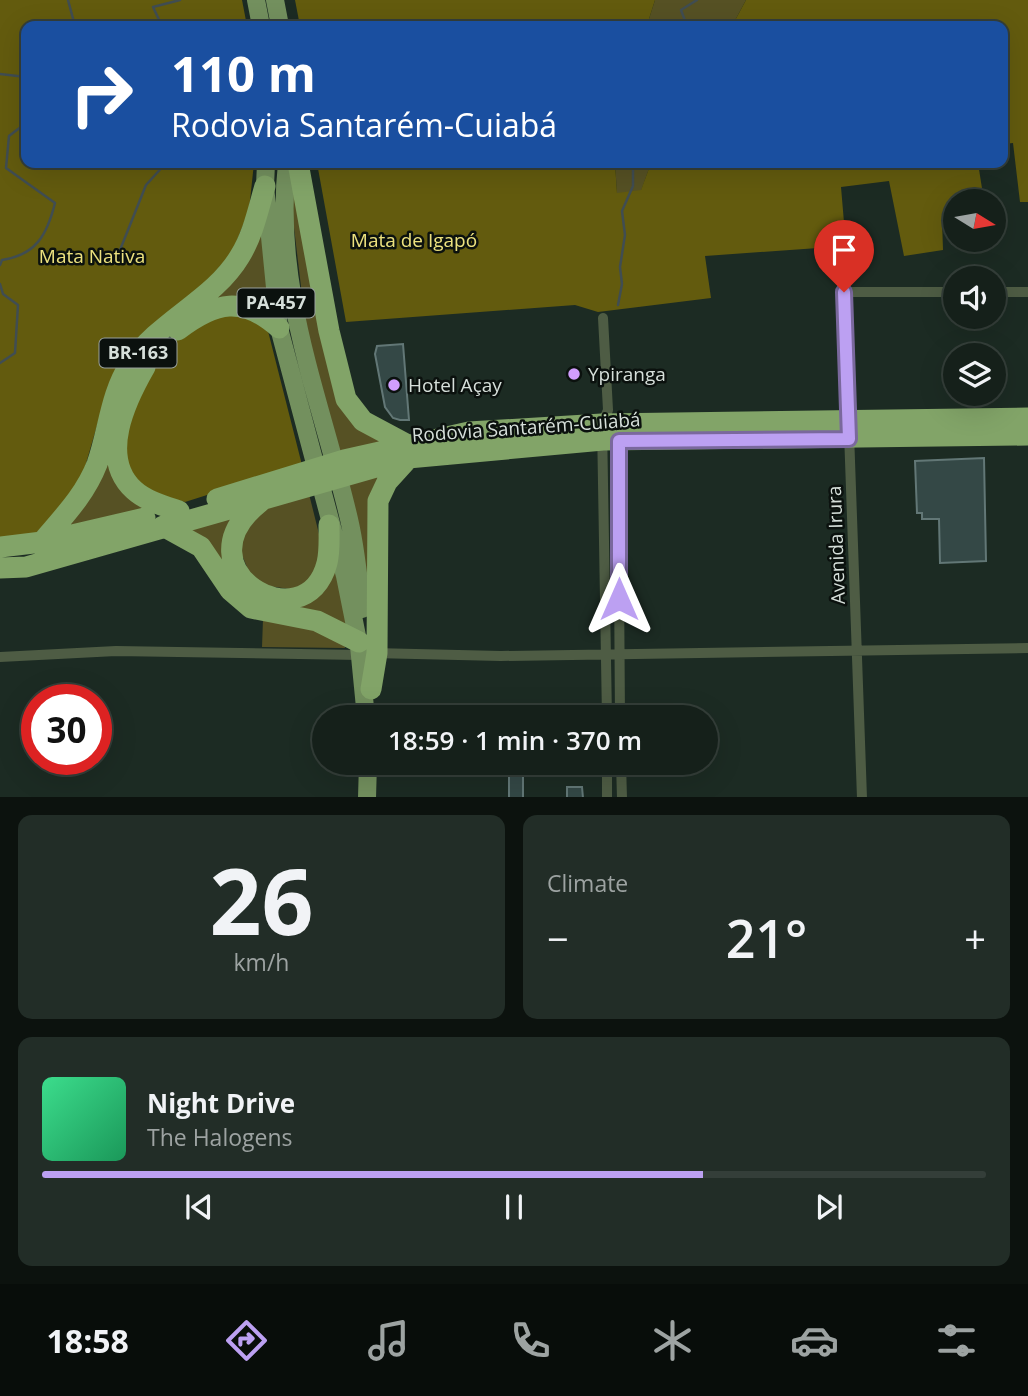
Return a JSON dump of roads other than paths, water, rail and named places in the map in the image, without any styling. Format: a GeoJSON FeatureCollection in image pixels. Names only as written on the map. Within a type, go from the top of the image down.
{"type":"FeatureCollection","features":[{"type":"Feature","properties":{"kind":"highway"},"geometry":{"type":"LineString","coordinates":[[299,168],[329,331],[346,399],[363,421],[407,452],[378,501],[366,651],[371,689]]}},
{"type":"Feature","properties":{"kind":"highway","name":"BR-163"},"geometry":{"type":"LineString","coordinates":[[42,542],[82,495],[89,481],[98,462],[115,393],[130,365],[150,339],[223,277],[239,258],[251,233],[265,187]]}},
{"type":"Feature","properties":{"kind":"highway","name":"BR-163"},"geometry":{"type":"LineString","coordinates":[[179,511],[134,490],[119,466],[118,434],[134,387],[149,360],[170,337],[210,310],[224,306],[248,308],[263,314],[279,328]]}},
{"type":"Feature","properties":{"kind":"highway","name":"Rodovia Santarém-Cuiabá"},"geometry":{"type":"LineString","coordinates":[[849,430],[1028,418]]}},
{"type":"Feature","properties":{"kind":"highway","name":"Rodovia Santarém-Cuiabá"},"geometry":{"type":"LineString","coordinates":[[0,547],[42,542],[179,511],[407,452],[610,428],[1028,435]]}},
{"type":"Feature","properties":{"kind":"highway","name":"Rodovia Santarém-Cuiabá"},"geometry":{"type":"LineString","coordinates":[[0,568],[26,566],[163,526],[261,502],[407,452]]}},
{"type":"Feature","properties":{"kind":"highway"},"geometry":{"type":"LineString","coordinates":[[261,502],[248,512],[235,533],[233,559],[243,582],[265,597],[295,597],[314,585],[327,565],[339,522]]}},
{"type":"Feature","properties":{"kind":"highway"},"geometry":{"type":"LineString","coordinates":[[163,526],[201,547],[230,590],[251,608],[317,621],[366,651]]}},
{"type":"Feature","properties":{"kind":"main road"},"geometry":{"type":"LineString","coordinates":[[256,0],[260,21]]}},
{"type":"Feature","properties":{"kind":"main road"},"geometry":{"type":"LineString","coordinates":[[275,0],[279,21]]}},
{"type":"Feature","properties":{"kind":"main road","name":"PA-457"},"geometry":{"type":"LineString","coordinates":[[266,168],[265,187],[279,328],[307,439],[339,522]]}},
{"type":"Feature","properties":{"kind":"main road","name":"PA-457"},"geometry":{"type":"LineString","coordinates":[[287,168],[286,227],[293,307],[303,356],[325,433],[339,522]]}},
{"type":"Feature","properties":{"kind":"main road"},"geometry":{"type":"LineString","coordinates":[[339,522],[345,576],[366,651],[367,705]]}},
{"type":"Feature","properties":{"kind":"main road"},"geometry":{"type":"LineString","coordinates":[[369,705],[371,689]]}},
{"type":"Feature","properties":{"kind":"main road"},"geometry":{"type":"LineString","coordinates":[[367,797],[368,775]]}},
{"type":"Feature","properties":{"kind":"street","name":"Avenida Irura"},"geometry":{"type":"LineString","coordinates":[[862,797],[844,292],[943,292]]}},
{"type":"Feature","properties":{"kind":"street"},"geometry":{"type":"LineString","coordinates":[[1006,292],[1028,292]]}},
{"type":"Feature","properties":{"kind":"street"},"geometry":{"type":"LineString","coordinates":[[603,317],[610,428],[620,705]]}},
{"type":"Feature","properties":{"kind":"street"},"geometry":{"type":"LineString","coordinates":[[607,705],[610,428]]}},
{"type":"Feature","properties":{"kind":"street"},"geometry":{"type":"LineString","coordinates":[[0,657],[116,651],[366,651],[501,656],[1028,648]]}},
{"type":"Feature","properties":{"kind":"street"},"geometry":{"type":"LineString","coordinates":[[607,775],[607,797]]}},
{"type":"Feature","properties":{"kind":"street"},"geometry":{"type":"LineString","coordinates":[[621,775],[622,797]]}},
{"type":"Feature","properties":{"kind":"waterway"},"geometry":{"type":"LineString","coordinates":[[68,0],[74,21]]}},
{"type":"Feature","properties":{"kind":"waterway"},"geometry":{"type":"LineString","coordinates":[[160,21],[153,7],[180,0]]}},
{"type":"Feature","properties":{"kind":"waterway"},"geometry":{"type":"LineString","coordinates":[[685,21],[681,10],[697,0]]}},
{"type":"Feature","properties":{"kind":"waterway"},"geometry":{"type":"LineString","coordinates":[[0,74],[21,76]]}},
{"type":"Feature","properties":{"kind":"waterway"},"geometry":{"type":"LineString","coordinates":[[0,265],[2,260],[24,253],[38,242],[48,225],[55,203],[6,168],[9,136],[21,127]]}},
{"type":"Feature","properties":{"kind":"waterway"},"geometry":{"type":"LineString","coordinates":[[118,255],[146,185],[161,168]]}},
{"type":"Feature","properties":{"kind":"waterway"},"geometry":{"type":"LineString","coordinates":[[618,305],[625,235],[622,211],[633,186],[633,168]]}},
{"type":"Feature","properties":{"kind":"waterway"},"geometry":{"type":"LineString","coordinates":[[0,284],[3,294],[18,305],[15,353],[0,363]]}},
{"type":"Feature","properties":{"kind":"place","name":"Ypiranga"},"geometry":{"type":"Point","coordinates":[574,374]}},
{"type":"Feature","properties":{"kind":"place","name":"Hotel Açay"},"geometry":{"type":"Point","coordinates":[394,385]}},
{"type":"Feature","properties":{"kind":"park label","name":"Mata de Igapó"},"geometry":{"type":"Point","coordinates":[414,240]}},
{"type":"Feature","properties":{"kind":"park label","name":"Mata Nativa"},"geometry":{"type":"Point","coordinates":[92,256]}}]}
